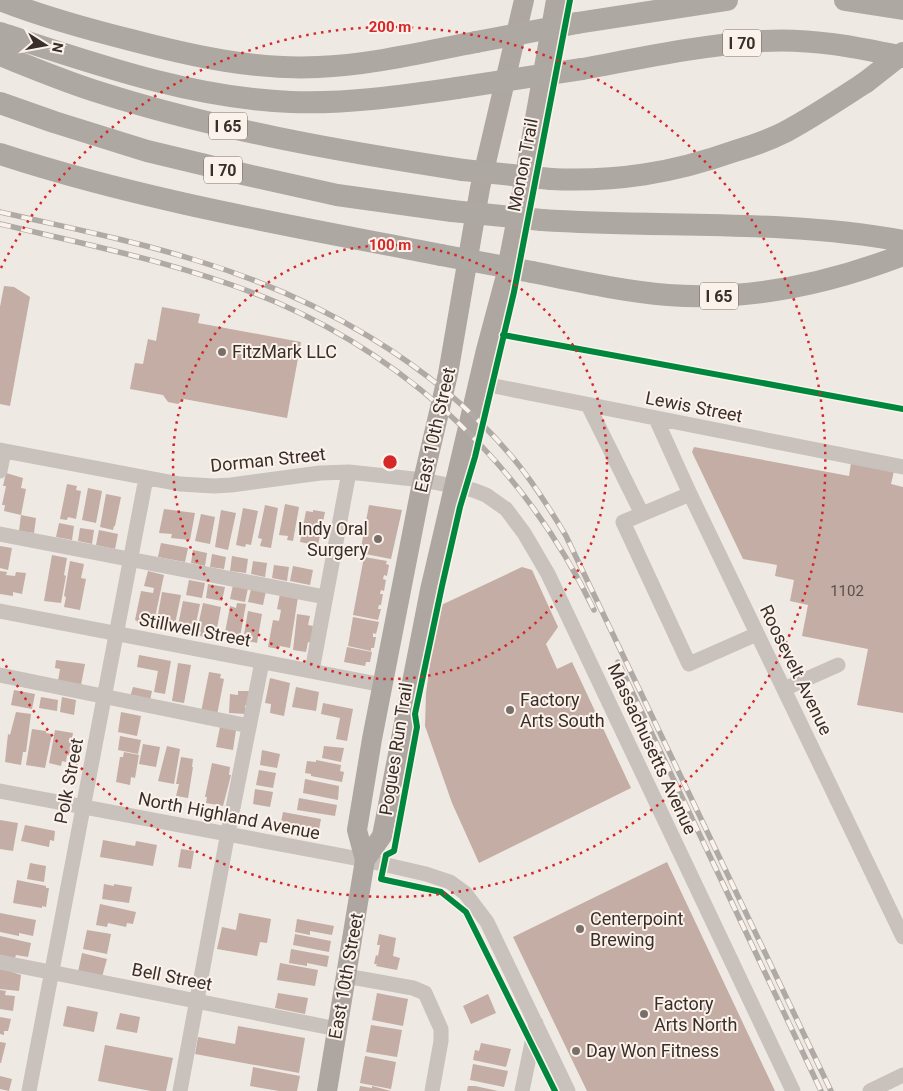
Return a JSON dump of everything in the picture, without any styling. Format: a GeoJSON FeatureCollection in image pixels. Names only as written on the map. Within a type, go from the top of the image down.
{"type":"FeatureCollection","features":[{"type":"Feature","properties":{"kind":"highway"},"geometry":{"type":"LineString","coordinates":[[0,0],[48,17],[118,37],[214,59],[248,65],[286,68],[319,68],[350,65],[576,23],[727,0]]}},
{"type":"Feature","properties":{"kind":"highway"},"geometry":{"type":"LineString","coordinates":[[576,23],[658,0]]}},
{"type":"Feature","properties":{"kind":"highway"},"geometry":{"type":"LineString","coordinates":[[845,0],[903,9]]}},
{"type":"Feature","properties":{"kind":"highway","name":"I 70"},"geometry":{"type":"LineString","coordinates":[[0,33],[112,69],[160,82],[252,99],[290,102],[344,101],[400,96],[582,69],[682,50],[764,41],[801,41],[853,46],[903,57]]}},
{"type":"Feature","properties":{"kind":"highway","name":"I 65"},"geometry":{"type":"LineString","coordinates":[[0,55],[90,90],[213,123],[314,145],[463,170],[551,179],[611,180],[647,175],[719,157],[784,132],[827,108],[866,82],[903,53]]}},
{"type":"Feature","properties":{"kind":"highway","name":"I 70"},"geometry":{"type":"LineString","coordinates":[[0,103],[147,151],[337,195],[452,211],[542,220],[586,223],[811,228],[903,241]]}},
{"type":"Feature","properties":{"kind":"highway","name":"I 65"},"geometry":{"type":"LineString","coordinates":[[0,154],[68,175],[167,200],[613,288],[668,295],[712,296],[798,287],[866,269],[903,255]]}},
{"type":"Feature","properties":{"kind":"main road","name":"East 10th Street"},"geometry":{"type":"LineString","coordinates":[[365,860],[382,836],[430,590],[504,279],[522,192],[556,0]]}},
{"type":"Feature","properties":{"kind":"main road","name":"East 10th Street"},"geometry":{"type":"LineString","coordinates":[[327,1091],[365,860],[357,830],[383,685],[423,480],[446,382],[480,188],[523,1]]}},
{"type":"Feature","properties":{"kind":"street","name":"Lewis Street"},"geometry":{"type":"LineString","coordinates":[[478,384],[903,467]]}},
{"type":"Feature","properties":{"kind":"street"},"geometry":{"type":"LineString","coordinates":[[588,405],[642,514]]}},
{"type":"Feature","properties":{"kind":"street","name":"Roosevelt Avenue"},"geometry":{"type":"LineString","coordinates":[[656,419],[690,494],[903,938]]}},
{"type":"Feature","properties":{"kind":"street","name":"Dorman Street"},"geometry":{"type":"LineString","coordinates":[[2,450],[168,482],[214,486],[243,484],[320,473],[349,472],[423,480]]}},
{"type":"Feature","properties":{"kind":"street"},"geometry":{"type":"LineString","coordinates":[[0,471],[2,450]]}},
{"type":"Feature","properties":{"kind":"street"},"geometry":{"type":"LineString","coordinates":[[312,672],[349,472]]}},
{"type":"Feature","properties":{"kind":"street","name":"Polk Street"},"geometry":{"type":"LineString","coordinates":[[29,1091],[146,478]]}},
{"type":"Feature","properties":{"kind":"street","name":"Massachusetts Avenue"},"geometry":{"type":"LineString","coordinates":[[423,480],[486,495],[506,509],[524,533],[548,574],[793,1091]]}},
{"type":"Feature","properties":{"kind":"street"},"geometry":{"type":"LineString","coordinates":[[690,494],[623,522],[689,664],[757,634]]}},
{"type":"Feature","properties":{"kind":"street"},"geometry":{"type":"LineString","coordinates":[[0,534],[325,596]]}},
{"type":"Feature","properties":{"kind":"street","name":"Stillwell Street"},"geometry":{"type":"LineString","coordinates":[[0,611],[383,685]]}},
{"type":"Feature","properties":{"kind":"street"},"geometry":{"type":"LineString","coordinates":[[180,1091],[262,662]]}},
{"type":"Feature","properties":{"kind":"street"},"geometry":{"type":"LineString","coordinates":[[784,689],[838,665]]}},
{"type":"Feature","properties":{"kind":"street"},"geometry":{"type":"LineString","coordinates":[[0,675],[249,726]]}},
{"type":"Feature","properties":{"kind":"street","name":"North Highland Avenue"},"geometry":{"type":"LineString","coordinates":[[0,791],[365,860],[426,874],[450,882],[465,892],[487,922],[536,1023]]}},
{"type":"Feature","properties":{"kind":"street","name":"Bell Street"},"geometry":{"type":"LineString","coordinates":[[0,962],[337,1028]]}},
{"type":"Feature","properties":{"kind":"street"},"geometry":{"type":"LineString","coordinates":[[346,976],[413,988],[425,993],[441,1029],[441,1042],[432,1091]]}},
{"type":"Feature","properties":{"kind":"street"},"geometry":{"type":"LineString","coordinates":[[522,1091],[536,1023]]}},
{"type":"Feature","properties":{"kind":"street"},"geometry":{"type":"LineString","coordinates":[[536,1023],[568,1091]]}},
{"type":"Feature","properties":{"kind":"street"},"geometry":{"type":"LineString","coordinates":[[870,1091],[903,1075]]}},
{"type":"Feature","properties":{"kind":"building"},"geometry":{"type":"Polygon","coordinates":[[[4,286],[14,287],[30,297],[10,406],[0,404],[0,307],[4,286]]]}},
{"type":"Feature","properties":{"kind":"building","name":"FitzMark LLC"},"geometry":{"type":"Polygon","coordinates":[[[162,307],[200,314],[198,323],[301,342],[287,418],[184,399],[178,404],[168,402],[163,395],[130,389],[135,363],[143,364],[148,339],[156,341],[162,307]]]}},
{"type":"Feature","properties":{"kind":"building"},"geometry":{"type":"Polygon","coordinates":[[[694,447],[849,476],[851,463],[894,471],[891,484],[903,487],[903,713],[857,705],[868,649],[802,636],[808,605],[790,601],[794,580],[775,576],[777,565],[743,559],[692,452],[694,447]]]}},
{"type":"Feature","properties":{"kind":"building"},"geometry":{"type":"Polygon","coordinates":[[[6,473],[23,478],[21,488],[26,489],[21,515],[4,511],[5,505],[2,505],[6,486],[3,486],[6,473]]]}},
{"type":"Feature","properties":{"kind":"building"},"geometry":{"type":"Polygon","coordinates":[[[67,484],[77,486],[76,490],[81,491],[76,519],[68,517],[67,520],[60,519],[67,484]]]}},
{"type":"Feature","properties":{"kind":"building"},"geometry":{"type":"Polygon","coordinates":[[[88,488],[102,491],[96,523],[82,520],[88,488]]]}},
{"type":"Feature","properties":{"kind":"building"},"geometry":{"type":"Polygon","coordinates":[[[106,494],[121,497],[113,530],[100,527],[106,494]]]}},
{"type":"Feature","properties":{"kind":"building"},"geometry":{"type":"Polygon","coordinates":[[[285,504],[299,507],[293,541],[287,540],[288,536],[279,535],[285,504]]]}},
{"type":"Feature","properties":{"kind":"building"},"geometry":{"type":"Polygon","coordinates":[[[265,505],[278,508],[271,548],[260,546],[262,539],[258,538],[265,505]]]}},
{"type":"Feature","properties":{"kind":"building","name":"Indy Oral Surgery"},"geometry":{"type":"Polygon","coordinates":[[[369,505],[402,510],[391,559],[360,553],[369,505]]]}},
{"type":"Feature","properties":{"kind":"building"},"geometry":{"type":"Polygon","coordinates":[[[243,508],[258,511],[251,545],[246,544],[245,547],[236,545],[243,508]]]}},
{"type":"Feature","properties":{"kind":"building"},"geometry":{"type":"Polygon","coordinates":[[[164,509],[195,513],[190,540],[171,538],[172,534],[159,533],[164,509]]]}},
{"type":"Feature","properties":{"kind":"building"},"geometry":{"type":"Polygon","coordinates":[[[221,510],[236,513],[228,550],[215,547],[221,510]]]}},
{"type":"Feature","properties":{"kind":"building"},"geometry":{"type":"Polygon","coordinates":[[[313,510],[325,512],[318,545],[300,542],[306,511],[313,512],[313,510]]]}},
{"type":"Feature","properties":{"kind":"building"},"geometry":{"type":"Polygon","coordinates":[[[201,514],[215,517],[210,544],[195,541],[201,514]]]}},
{"type":"Feature","properties":{"kind":"building"},"geometry":{"type":"Polygon","coordinates":[[[21,515],[36,518],[34,533],[19,531],[21,515]]]}},
{"type":"Feature","properties":{"kind":"building"},"geometry":{"type":"Polygon","coordinates":[[[59,523],[74,526],[72,540],[56,537],[59,523]]]}},
{"type":"Feature","properties":{"kind":"building"},"geometry":{"type":"Polygon","coordinates":[[[80,528],[94,530],[92,544],[78,541],[80,528]]]}},
{"type":"Feature","properties":{"kind":"building"},"geometry":{"type":"Polygon","coordinates":[[[99,530],[118,534],[115,549],[96,545],[99,530]]]}},
{"type":"Feature","properties":{"kind":"building"},"geometry":{"type":"Polygon","coordinates":[[[161,543],[188,548],[185,562],[158,557],[161,543]]]}},
{"type":"Feature","properties":{"kind":"building"},"geometry":{"type":"Polygon","coordinates":[[[0,546],[12,548],[8,570],[0,568],[0,546]]]}},
{"type":"Feature","properties":{"kind":"building"},"geometry":{"type":"Polygon","coordinates":[[[193,550],[207,553],[205,566],[191,563],[193,550]]]}},
{"type":"Feature","properties":{"kind":"building"},"geometry":{"type":"Polygon","coordinates":[[[212,554],[226,557],[224,569],[210,567],[212,554]]]}},
{"type":"Feature","properties":{"kind":"building"},"geometry":{"type":"Polygon","coordinates":[[[52,555],[67,558],[61,603],[44,601],[52,555]]]}},
{"type":"Feature","properties":{"kind":"building"},"geometry":{"type":"Polygon","coordinates":[[[232,556],[248,559],[246,573],[230,571],[232,556]]]}},
{"type":"Feature","properties":{"kind":"building"},"geometry":{"type":"Polygon","coordinates":[[[364,557],[387,561],[386,564],[389,565],[387,576],[384,575],[383,579],[386,580],[384,591],[381,590],[380,594],[383,594],[381,605],[379,605],[378,609],[381,609],[378,620],[353,615],[364,557]]]}},
{"type":"Feature","properties":{"kind":"building"},"geometry":{"type":"Polygon","coordinates":[[[70,561],[84,564],[81,578],[86,579],[80,610],[64,607],[70,561]]]}},
{"type":"Feature","properties":{"kind":"building"},"geometry":{"type":"Polygon","coordinates":[[[253,561],[267,563],[265,577],[251,574],[253,561]]]}},
{"type":"Feature","properties":{"kind":"building"},"geometry":{"type":"Polygon","coordinates":[[[274,565],[289,567],[287,581],[272,578],[274,565]]]}},
{"type":"Feature","properties":{"kind":"building"},"geometry":{"type":"Polygon","coordinates":[[[293,566],[313,570],[310,585],[290,581],[293,566]]]}},
{"type":"Feature","properties":{"kind":"building","name":"Factory Arts South"},"geometry":{"type":"Polygon","coordinates":[[[522,567],[532,570],[558,627],[546,644],[557,669],[572,662],[631,788],[479,863],[452,803],[425,726],[426,694],[437,607],[522,567]]]}},
{"type":"Feature","properties":{"kind":"building"},"geometry":{"type":"Polygon","coordinates":[[[0,571],[7,572],[6,575],[15,576],[16,572],[26,573],[22,594],[13,592],[13,596],[0,594],[0,571]]]}},
{"type":"Feature","properties":{"kind":"building"},"geometry":{"type":"Polygon","coordinates":[[[148,571],[164,575],[152,627],[137,623],[135,620],[141,591],[153,593],[154,588],[144,586],[148,571]]]}},
{"type":"Feature","properties":{"kind":"building"},"geometry":{"type":"Polygon","coordinates":[[[189,580],[205,583],[202,598],[186,595],[189,580]]]}},
{"type":"Feature","properties":{"kind":"building"},"geometry":{"type":"Polygon","coordinates":[[[208,584],[225,587],[222,601],[206,598],[208,584]]]}},
{"type":"Feature","properties":{"kind":"building"},"geometry":{"type":"Polygon","coordinates":[[[233,585],[248,588],[245,602],[230,599],[233,585]]]}},
{"type":"Feature","properties":{"kind":"building"},"geometry":{"type":"Polygon","coordinates":[[[251,589],[266,591],[263,605],[248,602],[251,589]]]}},
{"type":"Feature","properties":{"kind":"building"},"geometry":{"type":"Polygon","coordinates":[[[162,592],[181,595],[174,629],[170,628],[170,631],[157,629],[162,592]]]}},
{"type":"Feature","properties":{"kind":"building"},"geometry":{"type":"Polygon","coordinates":[[[280,594],[298,597],[290,648],[280,646],[279,649],[268,647],[273,620],[279,621],[281,610],[277,609],[280,594]]]}},
{"type":"Feature","properties":{"kind":"building"},"geometry":{"type":"Polygon","coordinates":[[[183,601],[200,604],[194,633],[177,630],[183,601]]]}},
{"type":"Feature","properties":{"kind":"building"},"geometry":{"type":"Polygon","coordinates":[[[203,603],[221,607],[215,639],[200,636],[201,632],[197,631],[203,603]]]}},
{"type":"Feature","properties":{"kind":"building"},"geometry":{"type":"Polygon","coordinates":[[[237,603],[246,604],[238,641],[224,638],[230,606],[236,608],[237,603]]]}},
{"type":"Feature","properties":{"kind":"building"},"geometry":{"type":"Polygon","coordinates":[[[248,611],[262,614],[257,643],[243,640],[248,611]]]}},
{"type":"Feature","properties":{"kind":"building"},"geometry":{"type":"Polygon","coordinates":[[[297,614],[310,616],[308,625],[313,626],[311,643],[308,642],[306,652],[293,650],[297,614]]]}},
{"type":"Feature","properties":{"kind":"building"},"geometry":{"type":"Polygon","coordinates":[[[353,617],[379,622],[376,634],[373,633],[373,637],[376,637],[374,648],[371,648],[371,651],[348,646],[353,617]]]}},
{"type":"Feature","properties":{"kind":"building"},"geometry":{"type":"Polygon","coordinates":[[[347,647],[372,652],[370,662],[366,662],[365,666],[344,662],[347,647]]]}},
{"type":"Feature","properties":{"kind":"building"},"geometry":{"type":"Polygon","coordinates":[[[139,655],[171,661],[165,694],[154,692],[158,671],[137,667],[139,655]]]}},
{"type":"Feature","properties":{"kind":"building"},"geometry":{"type":"Polygon","coordinates":[[[56,660],[85,664],[81,685],[58,681],[60,669],[55,668],[56,660]]]}},
{"type":"Feature","properties":{"kind":"building"},"geometry":{"type":"Polygon","coordinates":[[[178,663],[191,665],[184,703],[172,701],[178,663]]]}},
{"type":"Feature","properties":{"kind":"building"},"geometry":{"type":"Polygon","coordinates":[[[209,672],[221,674],[220,678],[224,679],[217,715],[201,712],[209,672]]]}},
{"type":"Feature","properties":{"kind":"building"},"geometry":{"type":"Polygon","coordinates":[[[270,678],[290,683],[284,716],[270,713],[271,704],[265,703],[270,678]]]}},
{"type":"Feature","properties":{"kind":"building"},"geometry":{"type":"Polygon","coordinates":[[[133,687],[152,691],[150,700],[130,697],[133,687]]]}},
{"type":"Feature","properties":{"kind":"building"},"geometry":{"type":"Polygon","coordinates":[[[296,687],[319,692],[316,711],[292,707],[296,687]]]}},
{"type":"Feature","properties":{"kind":"building"},"geometry":{"type":"Polygon","coordinates":[[[14,690],[35,694],[32,709],[11,705],[14,690]]]}},
{"type":"Feature","properties":{"kind":"building"},"geometry":{"type":"Polygon","coordinates":[[[238,691],[249,691],[248,706],[245,705],[245,714],[229,713],[230,694],[238,695],[238,691]]]}},
{"type":"Feature","properties":{"kind":"building"},"geometry":{"type":"Polygon","coordinates":[[[41,697],[58,700],[57,711],[39,708],[41,697]]]}},
{"type":"Feature","properties":{"kind":"building"},"geometry":{"type":"Polygon","coordinates":[[[62,697],[76,700],[74,715],[60,712],[62,697]]]}},
{"type":"Feature","properties":{"kind":"building"},"geometry":{"type":"Polygon","coordinates":[[[323,703],[353,709],[347,741],[336,739],[340,718],[321,714],[323,703]]]}},
{"type":"Feature","properties":{"kind":"building"},"geometry":{"type":"Polygon","coordinates":[[[16,712],[31,714],[26,752],[23,752],[21,765],[5,762],[8,734],[10,735],[16,712]]]}},
{"type":"Feature","properties":{"kind":"building"},"geometry":{"type":"Polygon","coordinates":[[[121,712],[141,716],[137,736],[118,732],[121,712]]]}},
{"type":"Feature","properties":{"kind":"building"},"geometry":{"type":"Polygon","coordinates":[[[220,727],[236,730],[233,750],[216,747],[220,727]]]}},
{"type":"Feature","properties":{"kind":"building"},"geometry":{"type":"Polygon","coordinates":[[[32,729],[52,734],[45,768],[26,765],[32,729]]]}},
{"type":"Feature","properties":{"kind":"building"},"geometry":{"type":"Polygon","coordinates":[[[55,730],[73,733],[69,756],[67,755],[66,762],[62,761],[61,766],[49,763],[55,730]]]}},
{"type":"Feature","properties":{"kind":"building"},"geometry":{"type":"Polygon","coordinates":[[[120,736],[141,740],[138,754],[118,750],[120,736]]]}},
{"type":"Feature","properties":{"kind":"building"},"geometry":{"type":"Polygon","coordinates":[[[143,744],[160,747],[156,767],[139,764],[143,744]]]}},
{"type":"Feature","properties":{"kind":"building"},"geometry":{"type":"Polygon","coordinates":[[[167,746],[180,749],[174,784],[158,781],[167,746]]]}},
{"type":"Feature","properties":{"kind":"building"},"geometry":{"type":"Polygon","coordinates":[[[324,746],[344,748],[341,762],[322,758],[324,746]]]}},
{"type":"Feature","properties":{"kind":"building"},"geometry":{"type":"Polygon","coordinates":[[[262,750],[280,754],[277,768],[260,765],[262,750]]]}},
{"type":"Feature","properties":{"kind":"building"},"geometry":{"type":"Polygon","coordinates":[[[124,752],[139,755],[135,778],[131,777],[130,785],[116,782],[120,757],[123,757],[124,752]]]}},
{"type":"Feature","properties":{"kind":"building"},"geometry":{"type":"Polygon","coordinates":[[[181,757],[193,759],[188,798],[176,796],[179,784],[176,784],[181,757]]]}},
{"type":"Feature","properties":{"kind":"building"},"geometry":{"type":"Polygon","coordinates":[[[316,760],[341,765],[340,771],[344,772],[342,782],[305,773],[307,761],[316,762],[316,760]]]}},
{"type":"Feature","properties":{"kind":"building"},"geometry":{"type":"Polygon","coordinates":[[[212,763],[230,767],[229,775],[231,775],[223,806],[206,803],[207,797],[205,797],[212,763]]]}},
{"type":"Feature","properties":{"kind":"building"},"geometry":{"type":"Polygon","coordinates":[[[259,770],[276,773],[273,788],[256,785],[259,770]]]}},
{"type":"Feature","properties":{"kind":"building"},"geometry":{"type":"Polygon","coordinates":[[[305,779],[339,786],[338,800],[303,793],[305,779]]]}},
{"type":"Feature","properties":{"kind":"building"},"geometry":{"type":"Polygon","coordinates":[[[255,789],[273,792],[270,807],[253,804],[255,789]]]}},
{"type":"Feature","properties":{"kind":"building"},"geometry":{"type":"Polygon","coordinates":[[[299,798],[337,805],[335,816],[297,810],[299,798]]]}},
{"type":"Feature","properties":{"kind":"building"},"geometry":{"type":"Polygon","coordinates":[[[283,812],[321,819],[319,829],[281,822],[283,812]]]}},
{"type":"Feature","properties":{"kind":"building"},"geometry":{"type":"Polygon","coordinates":[[[0,820],[18,823],[13,851],[0,849],[0,820]]]}},
{"type":"Feature","properties":{"kind":"building"},"geometry":{"type":"Polygon","coordinates":[[[25,825],[55,831],[54,841],[50,840],[49,847],[21,841],[25,825]]]}},
{"type":"Feature","properties":{"kind":"building"},"geometry":{"type":"Polygon","coordinates":[[[103,840],[135,846],[136,841],[157,845],[153,866],[100,857],[103,840]]]}},
{"type":"Feature","properties":{"kind":"building"},"geometry":{"type":"Polygon","coordinates":[[[181,849],[194,851],[191,869],[178,867],[181,849]]]}},
{"type":"Feature","properties":{"kind":"building","name":"Factory Arts North"},"geometry":{"type":"Polygon","coordinates":[[[667,862],[775,1091],[587,1091],[513,937],[667,862]]]}},
{"type":"Feature","properties":{"kind":"building"},"geometry":{"type":"Polygon","coordinates":[[[30,863],[46,866],[44,882],[27,879],[30,863]]]}},
{"type":"Feature","properties":{"kind":"building"},"geometry":{"type":"Polygon","coordinates":[[[17,880],[49,888],[46,907],[13,903],[17,880]]]}},
{"type":"Feature","properties":{"kind":"building"},"geometry":{"type":"Polygon","coordinates":[[[104,884],[132,887],[129,903],[102,899],[104,884]]]}},
{"type":"Feature","properties":{"kind":"building"},"geometry":{"type":"Polygon","coordinates":[[[100,904],[136,912],[133,924],[127,923],[126,927],[108,923],[107,927],[96,925],[100,904]]]}},
{"type":"Feature","properties":{"kind":"building"},"geometry":{"type":"Polygon","coordinates":[[[0,913],[36,920],[33,936],[19,933],[19,936],[0,932],[0,913]]]}},
{"type":"Feature","properties":{"kind":"building"},"geometry":{"type":"Polygon","coordinates":[[[239,913],[271,919],[267,943],[260,942],[257,956],[217,949],[222,927],[236,930],[239,913]]]}},
{"type":"Feature","properties":{"kind":"building"},"geometry":{"type":"Polygon","coordinates":[[[297,919],[334,926],[332,935],[310,931],[310,935],[295,932],[297,919]]]}},
{"type":"Feature","properties":{"kind":"building"},"geometry":{"type":"Polygon","coordinates":[[[87,930],[111,934],[107,954],[83,949],[87,930]]]}},
{"type":"Feature","properties":{"kind":"building"},"geometry":{"type":"Polygon","coordinates":[[[295,934],[331,941],[329,952],[293,945],[295,934]]]}},
{"type":"Feature","properties":{"kind":"building"},"geometry":{"type":"Polygon","coordinates":[[[379,934],[396,938],[393,956],[400,958],[397,970],[374,964],[380,945],[377,945],[379,934]]]}},
{"type":"Feature","properties":{"kind":"building"},"geometry":{"type":"Polygon","coordinates":[[[0,936],[31,943],[28,957],[16,955],[15,958],[0,955],[0,936]]]}},
{"type":"Feature","properties":{"kind":"building"},"geometry":{"type":"Polygon","coordinates":[[[291,949],[329,956],[327,967],[307,963],[307,966],[289,963],[291,949]]]}},
{"type":"Feature","properties":{"kind":"building"},"geometry":{"type":"Polygon","coordinates":[[[82,953],[107,959],[102,977],[78,972],[82,953]]]}},
{"type":"Feature","properties":{"kind":"building"},"geometry":{"type":"Polygon","coordinates":[[[280,963],[318,970],[315,986],[277,980],[280,963]]]}},
{"type":"Feature","properties":{"kind":"building"},"geometry":{"type":"Polygon","coordinates":[[[0,968],[21,975],[19,991],[0,989],[0,968]]]}},
{"type":"Feature","properties":{"kind":"building"},"geometry":{"type":"Polygon","coordinates":[[[0,990],[6,991],[5,995],[15,996],[13,1011],[0,1009],[0,990]]]}},
{"type":"Feature","properties":{"kind":"building"},"geometry":{"type":"Polygon","coordinates":[[[278,993],[308,998],[305,1014],[275,1008],[278,993]]]}},
{"type":"Feature","properties":{"kind":"building"},"geometry":{"type":"Polygon","coordinates":[[[377,993],[408,999],[403,1026],[372,1020],[377,993]]]}},
{"type":"Feature","properties":{"kind":"building"},"geometry":{"type":"Polygon","coordinates":[[[488,994],[496,1013],[471,1024],[463,1006],[488,994]]]}},
{"type":"Feature","properties":{"kind":"building"},"geometry":{"type":"Polygon","coordinates":[[[67,1006],[98,1012],[94,1032],[63,1026],[67,1006]]]}},
{"type":"Feature","properties":{"kind":"building"},"geometry":{"type":"Polygon","coordinates":[[[120,1013],[140,1017],[137,1033],[116,1029],[120,1013]]]}},
{"type":"Feature","properties":{"kind":"building"},"geometry":{"type":"Polygon","coordinates":[[[0,1017],[11,1019],[8,1031],[4,1031],[4,1035],[0,1034],[0,1017]]]}},
{"type":"Feature","properties":{"kind":"building"},"geometry":{"type":"Polygon","coordinates":[[[371,1025],[402,1030],[397,1057],[366,1052],[371,1025]]]}},
{"type":"Feature","properties":{"kind":"building"},"geometry":{"type":"Polygon","coordinates":[[[238,1026],[305,1038],[299,1073],[195,1054],[198,1037],[235,1044],[238,1026]]]}},
{"type":"Feature","properties":{"kind":"building"},"geometry":{"type":"Polygon","coordinates":[[[0,1042],[6,1043],[1,1063],[0,1063],[0,1042]]]}},
{"type":"Feature","properties":{"kind":"building"},"geometry":{"type":"Polygon","coordinates":[[[481,1043],[511,1049],[506,1067],[473,1060],[475,1050],[479,1051],[481,1043]]]}},
{"type":"Feature","properties":{"kind":"building"},"geometry":{"type":"Polygon","coordinates":[[[105,1045],[173,1058],[166,1091],[151,1091],[98,1081],[105,1045]]]}},
{"type":"Feature","properties":{"kind":"building"},"geometry":{"type":"Polygon","coordinates":[[[365,1056],[396,1062],[391,1089],[360,1083],[365,1056]]]}},
{"type":"Feature","properties":{"kind":"building"},"geometry":{"type":"Polygon","coordinates":[[[473,1064],[508,1071],[504,1087],[470,1080],[473,1064]]]}},
{"type":"Feature","properties":{"kind":"building"},"geometry":{"type":"Polygon","coordinates":[[[253,1067],[300,1076],[297,1091],[279,1091],[250,1086],[253,1067]]]}},
{"type":"Feature","properties":{"kind":"building"},"geometry":{"type":"Polygon","coordinates":[[[0,1076],[12,1079],[9,1091],[0,1089],[0,1076]]]}},
{"type":"Feature","properties":{"kind":"building"},"geometry":{"type":"Polygon","coordinates":[[[360,1086],[372,1088],[372,1086],[391,1091],[359,1091],[360,1086]]]}},
{"type":"Feature","properties":{"kind":"building"},"geometry":{"type":"Polygon","coordinates":[[[468,1086],[475,1086],[498,1091],[467,1091],[468,1086]]]}},
{"type":"Feature","properties":{"kind":"railway"},"geometry":{"type":"LineString","coordinates":[[0,212],[147,246],[240,275],[284,292],[368,336],[408,362],[446,391],[481,423],[513,458],[566,536],[831,1091]]}},
{"type":"Feature","properties":{"kind":"railway"},"geometry":{"type":"LineString","coordinates":[[0,224],[140,257],[209,277],[276,302],[327,327],[375,356],[421,390],[463,427],[501,468],[536,512],[567,560],[594,610]]}},
{"type":"Feature","properties":{"kind":"railway"},"geometry":{"type":"LineString","coordinates":[[618,662],[821,1091]]}},
{"type":"Feature","properties":{"kind":"cycle path","name":"Monon Trail"},"geometry":{"type":"LineString","coordinates":[[555,1091],[466,912],[441,892],[381,879],[386,855],[394,851],[417,727],[415,714],[460,507],[475,457],[514,292],[570,0]]}},
{"type":"Feature","properties":{"kind":"cycle path"},"geometry":{"type":"LineString","coordinates":[[503,335],[903,409]]}},
{"type":"Feature","properties":{"kind":"place","name":"FitzMark LLC"},"geometry":{"type":"Point","coordinates":[222,352]}},
{"type":"Feature","properties":{"kind":"place","name":"Indy Oral Surgery"},"geometry":{"type":"Point","coordinates":[378,539]}},
{"type":"Feature","properties":{"kind":"place","name":"Factory Arts South"},"geometry":{"type":"Point","coordinates":[510,710]}},
{"type":"Feature","properties":{"kind":"place","name":"Centerpoint Brewing"},"geometry":{"type":"Point","coordinates":[580,929]}},
{"type":"Feature","properties":{"kind":"place","name":"Factory Arts North"},"geometry":{"type":"Point","coordinates":[644,1014]}},
{"type":"Feature","properties":{"kind":"place","name":"Day Won Fitness"},"geometry":{"type":"Point","coordinates":[576,1051]}}]}
